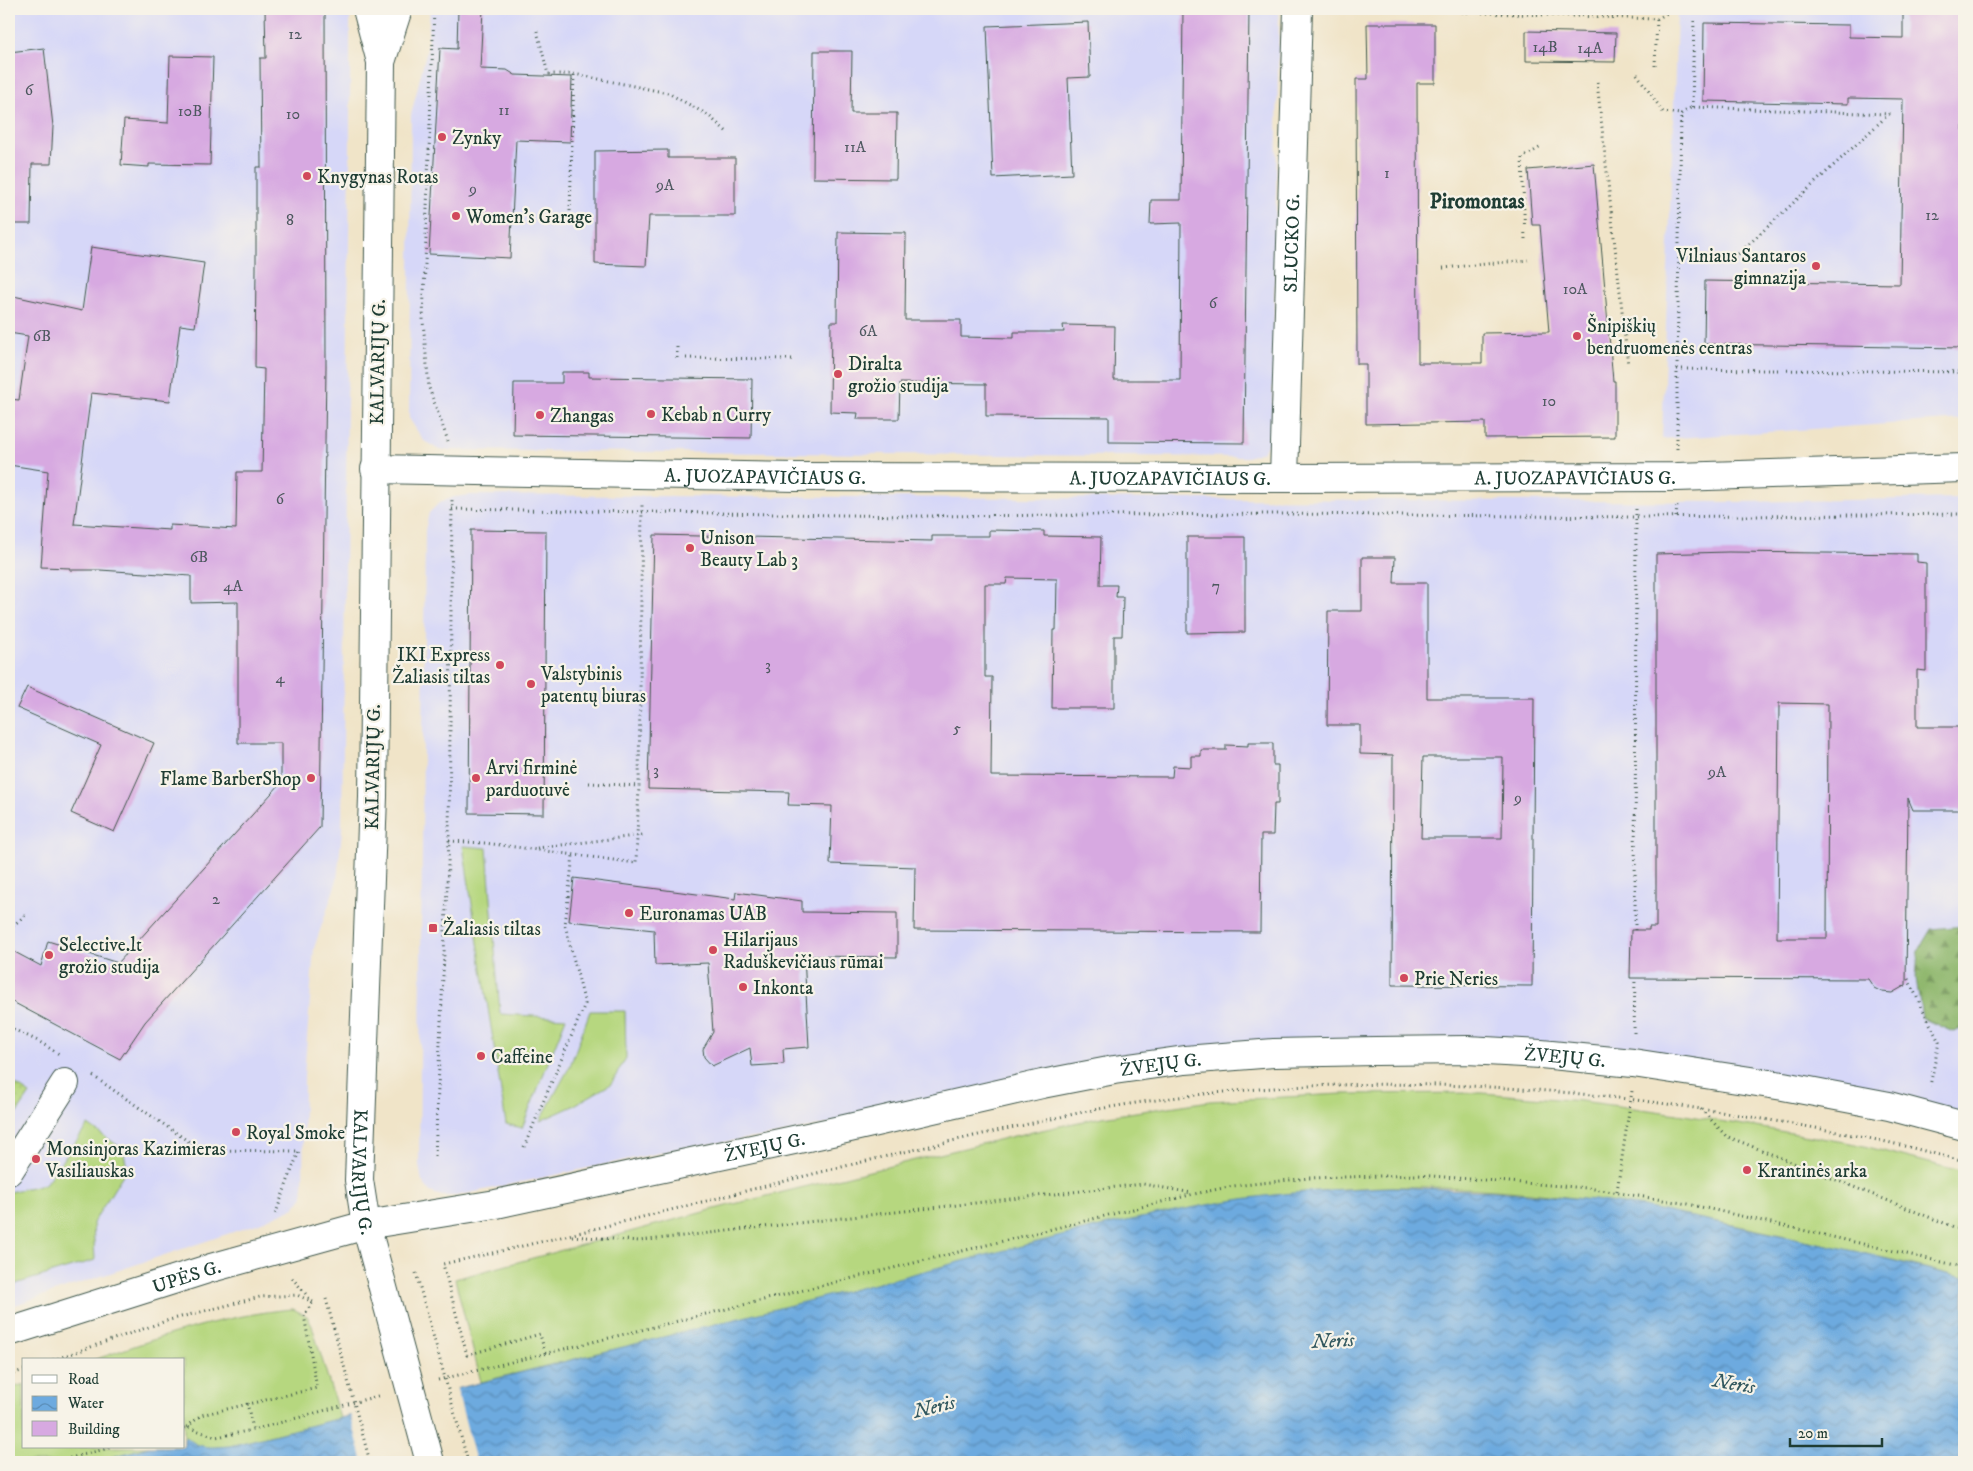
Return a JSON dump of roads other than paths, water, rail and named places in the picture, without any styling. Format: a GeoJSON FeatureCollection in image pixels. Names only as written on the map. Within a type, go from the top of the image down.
{"type":"FeatureCollection","features":[{"type":"Feature","properties":{"kind":"street","name":"KALVARIJŲ G."},"geometry":{"type":"LineString","coordinates":[[367,9],[381,62],[375,469],[373,797],[359,1180],[366,1225],[430,1462]]}},
{"type":"Feature","properties":{"kind":"street","name":"KALVARIJŲ G."},"geometry":{"type":"LineString","coordinates":[[381,62],[398,9]]}},
{"type":"Feature","properties":{"kind":"street","name":"SLUCKO G."},"geometry":{"type":"LineString","coordinates":[[1284,478],[1298,9]]}},
{"type":"Feature","properties":{"kind":"street","name":"A. JUOZAPAVIČIAUS G."},"geometry":{"type":"LineString","coordinates":[[375,469],[796,477],[1284,478],[1636,477],[1964,468]]}},
{"type":"Feature","properties":{"kind":"street","name":"ŽVEJŲ G."},"geometry":{"type":"LineString","coordinates":[[366,1225],[496,1204],[845,1129],[1042,1084],[1114,1070],[1185,1060],[1274,1053],[1467,1050],[1541,1054],[1633,1063],[1783,1086],[1889,1106],[1964,1126]]}},
{"type":"Feature","properties":{"kind":"street"},"geometry":{"type":"LineString","coordinates":[[9,1170],[65,1083]]}},
{"type":"Feature","properties":{"kind":"street","name":"UPĖS G."},"geometry":{"type":"LineString","coordinates":[[9,1332],[211,1268],[366,1225]]}},
{"type":"Feature","properties":{"kind":"water","name":"Neris"},"geometry":{"type":"Polygon","coordinates":[[[1391,1187],[1494,1191],[1594,1200],[1644,1207],[1842,1248],[1964,1278],[1964,1462],[93,1462],[145,1448],[185,1448],[185,1438],[187,1437],[201,1446],[230,1446],[1094,1228],[1242,1199],[1316,1191],[1391,1187]]]}},
{"type":"Feature","properties":{"kind":"place","name":"Zynky"},"geometry":{"type":"Point","coordinates":[442,137]}},
{"type":"Feature","properties":{"kind":"place","name":"Knygynas Rotas"},"geometry":{"type":"Point","coordinates":[307,176]}},
{"type":"Feature","properties":{"kind":"place","name":"Women's Garage"},"geometry":{"type":"Point","coordinates":[456,216]}},
{"type":"Feature","properties":{"kind":"place","name":"Vilniaus Santaros gimnazija"},"geometry":{"type":"Point","coordinates":[1816,266]}},
{"type":"Feature","properties":{"kind":"place","name":"Šnipiškių bendruomenės centras"},"geometry":{"type":"Point","coordinates":[1577,336]}},
{"type":"Feature","properties":{"kind":"place","name":"Diralta grožio studija"},"geometry":{"type":"Point","coordinates":[838,374]}},
{"type":"Feature","properties":{"kind":"place","name":"Kebab n Curry"},"geometry":{"type":"Point","coordinates":[651,414]}},
{"type":"Feature","properties":{"kind":"place","name":"Zhangas"},"geometry":{"type":"Point","coordinates":[540,415]}},
{"type":"Feature","properties":{"kind":"place","name":"Unison Beauty Lab 3"},"geometry":{"type":"Point","coordinates":[690,548]}},
{"type":"Feature","properties":{"kind":"place","name":"IKI Express Žaliasis tiltas"},"geometry":{"type":"Point","coordinates":[500,665]}},
{"type":"Feature","properties":{"kind":"place","name":"Valstybinis patentų biuras"},"geometry":{"type":"Point","coordinates":[531,684]}},
{"type":"Feature","properties":{"kind":"place","name":"Flame BarberShop"},"geometry":{"type":"Point","coordinates":[311,778]}},
{"type":"Feature","properties":{"kind":"place","name":"Arvi firminė parduotuvė"},"geometry":{"type":"Point","coordinates":[476,778]}},
{"type":"Feature","properties":{"kind":"place","name":"Euronamas UAB"},"geometry":{"type":"Point","coordinates":[629,913]}},
{"type":"Feature","properties":{"kind":"place","name":"Žaliasis tiltas"},"geometry":{"type":"Point","coordinates":[433,928]}},
{"type":"Feature","properties":{"kind":"place","name":"Hilarijaus Raduškevičiaus rūmai"},"geometry":{"type":"Point","coordinates":[713,950]}},
{"type":"Feature","properties":{"kind":"place","name":"Selective.lt grožio studija"},"geometry":{"type":"Point","coordinates":[49,955]}},
{"type":"Feature","properties":{"kind":"place","name":"Prie Neries"},"geometry":{"type":"Point","coordinates":[1404,978]}},
{"type":"Feature","properties":{"kind":"place","name":"Inkonta"},"geometry":{"type":"Point","coordinates":[743,987]}},
{"type":"Feature","properties":{"kind":"place","name":"Caffeine"},"geometry":{"type":"Point","coordinates":[481,1056]}},
{"type":"Feature","properties":{"kind":"place","name":"Royal Smoke"},"geometry":{"type":"Point","coordinates":[236,1132]}},
{"type":"Feature","properties":{"kind":"place","name":"Monsinjoras Kazimieras Vasiliauskas"},"geometry":{"type":"Point","coordinates":[36,1159]}},
{"type":"Feature","properties":{"kind":"place","name":"Krantinės arka"},"geometry":{"type":"Point","coordinates":[1747,1170]}},
{"type":"Feature","properties":{"kind":"district","name":"Piromontas"},"geometry":{"type":"Point","coordinates":[1477,201]}}]}
